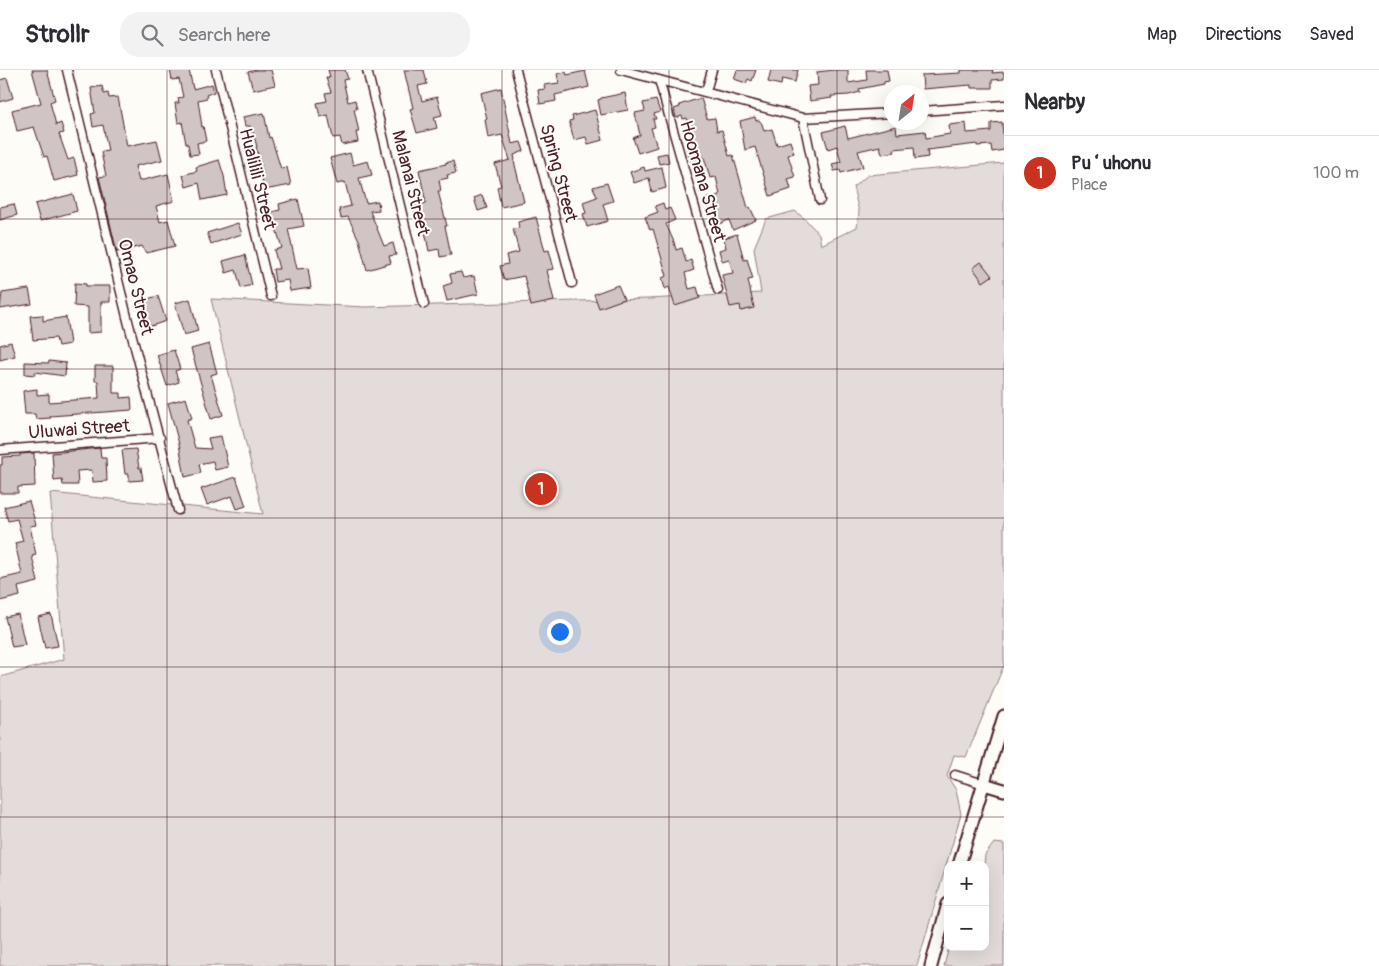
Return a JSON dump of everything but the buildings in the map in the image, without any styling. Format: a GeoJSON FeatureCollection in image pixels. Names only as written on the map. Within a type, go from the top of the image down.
{"type":"FeatureCollection","features":[{"type":"Feature","properties":{"kind":"main road"},"geometry":{"type":"LineString","coordinates":[[960,861],[1004,716]]}},
{"type":"Feature","properties":{"kind":"main road"},"geometry":{"type":"LineString","coordinates":[[984,784],[1004,790]]}},
{"type":"Feature","properties":{"kind":"main road"},"geometry":{"type":"LineString","coordinates":[[931,966],[947,906]]}},
{"type":"Feature","properties":{"kind":"street","name":"Omao Street"},"geometry":{"type":"LineString","coordinates":[[67,70],[128,320],[178,510]]}},
{"type":"Feature","properties":{"kind":"street","name":"Hualilili Street"},"geometry":{"type":"LineString","coordinates":[[216,70],[271,296]]}},
{"type":"Feature","properties":{"kind":"street","name":"Malanai Street"},"geometry":{"type":"LineString","coordinates":[[368,70],[424,304]]}},
{"type":"Feature","properties":{"kind":"street","name":"Spring Street"},"geometry":{"type":"LineString","coordinates":[[516,70],[572,283]]}},
{"type":"Feature","properties":{"kind":"street"},"geometry":{"type":"LineString","coordinates":[[621,70],[803,118],[884,113]]}},
{"type":"Feature","properties":{"kind":"street"},"geometry":{"type":"LineString","coordinates":[[706,91],[712,70]]}},
{"type":"Feature","properties":{"kind":"street","name":"Hoomana Street"},"geometry":{"type":"LineString","coordinates":[[659,80],[718,290]]}},
{"type":"Feature","properties":{"kind":"street"},"geometry":{"type":"LineString","coordinates":[[929,110],[1004,105]]}},
{"type":"Feature","properties":{"kind":"street"},"geometry":{"type":"LineString","coordinates":[[803,118],[820,200]]}},
{"type":"Feature","properties":{"kind":"street","name":"Uluwai Street"},"geometry":{"type":"LineString","coordinates":[[0,450],[160,438]]}},
{"type":"Feature","properties":{"kind":"street"},"geometry":{"type":"LineString","coordinates":[[955,775],[984,784]]}},
{"type":"Feature","properties":{"kind":"shaded area"},"geometry":{"type":"Polygon","coordinates":[[[1004,163],[1004,665],[966,757],[954,755],[947,776],[956,790],[961,814],[947,861],[944,861],[944,873],[917,966],[0,966],[0,677],[64,659],[50,493],[263,514],[211,299],[365,307],[648,299],[761,293],[754,248],[766,219],[795,211],[819,234],[821,245],[857,227],[859,212],[853,187],[868,175],[1004,163]]]}},
{"type":"Feature","properties":{"kind":"shaded area"},"geometry":{"type":"Polygon","coordinates":[[[994,843],[1004,844],[1004,966],[944,966],[948,951],[989,951],[989,861],[984,861],[985,855],[994,843]]]}},
{"type":"Feature","properties":{"kind":"place","name":"Puʻuhonu"},"geometry":{"type":"Point","coordinates":[541,489]}}]}
